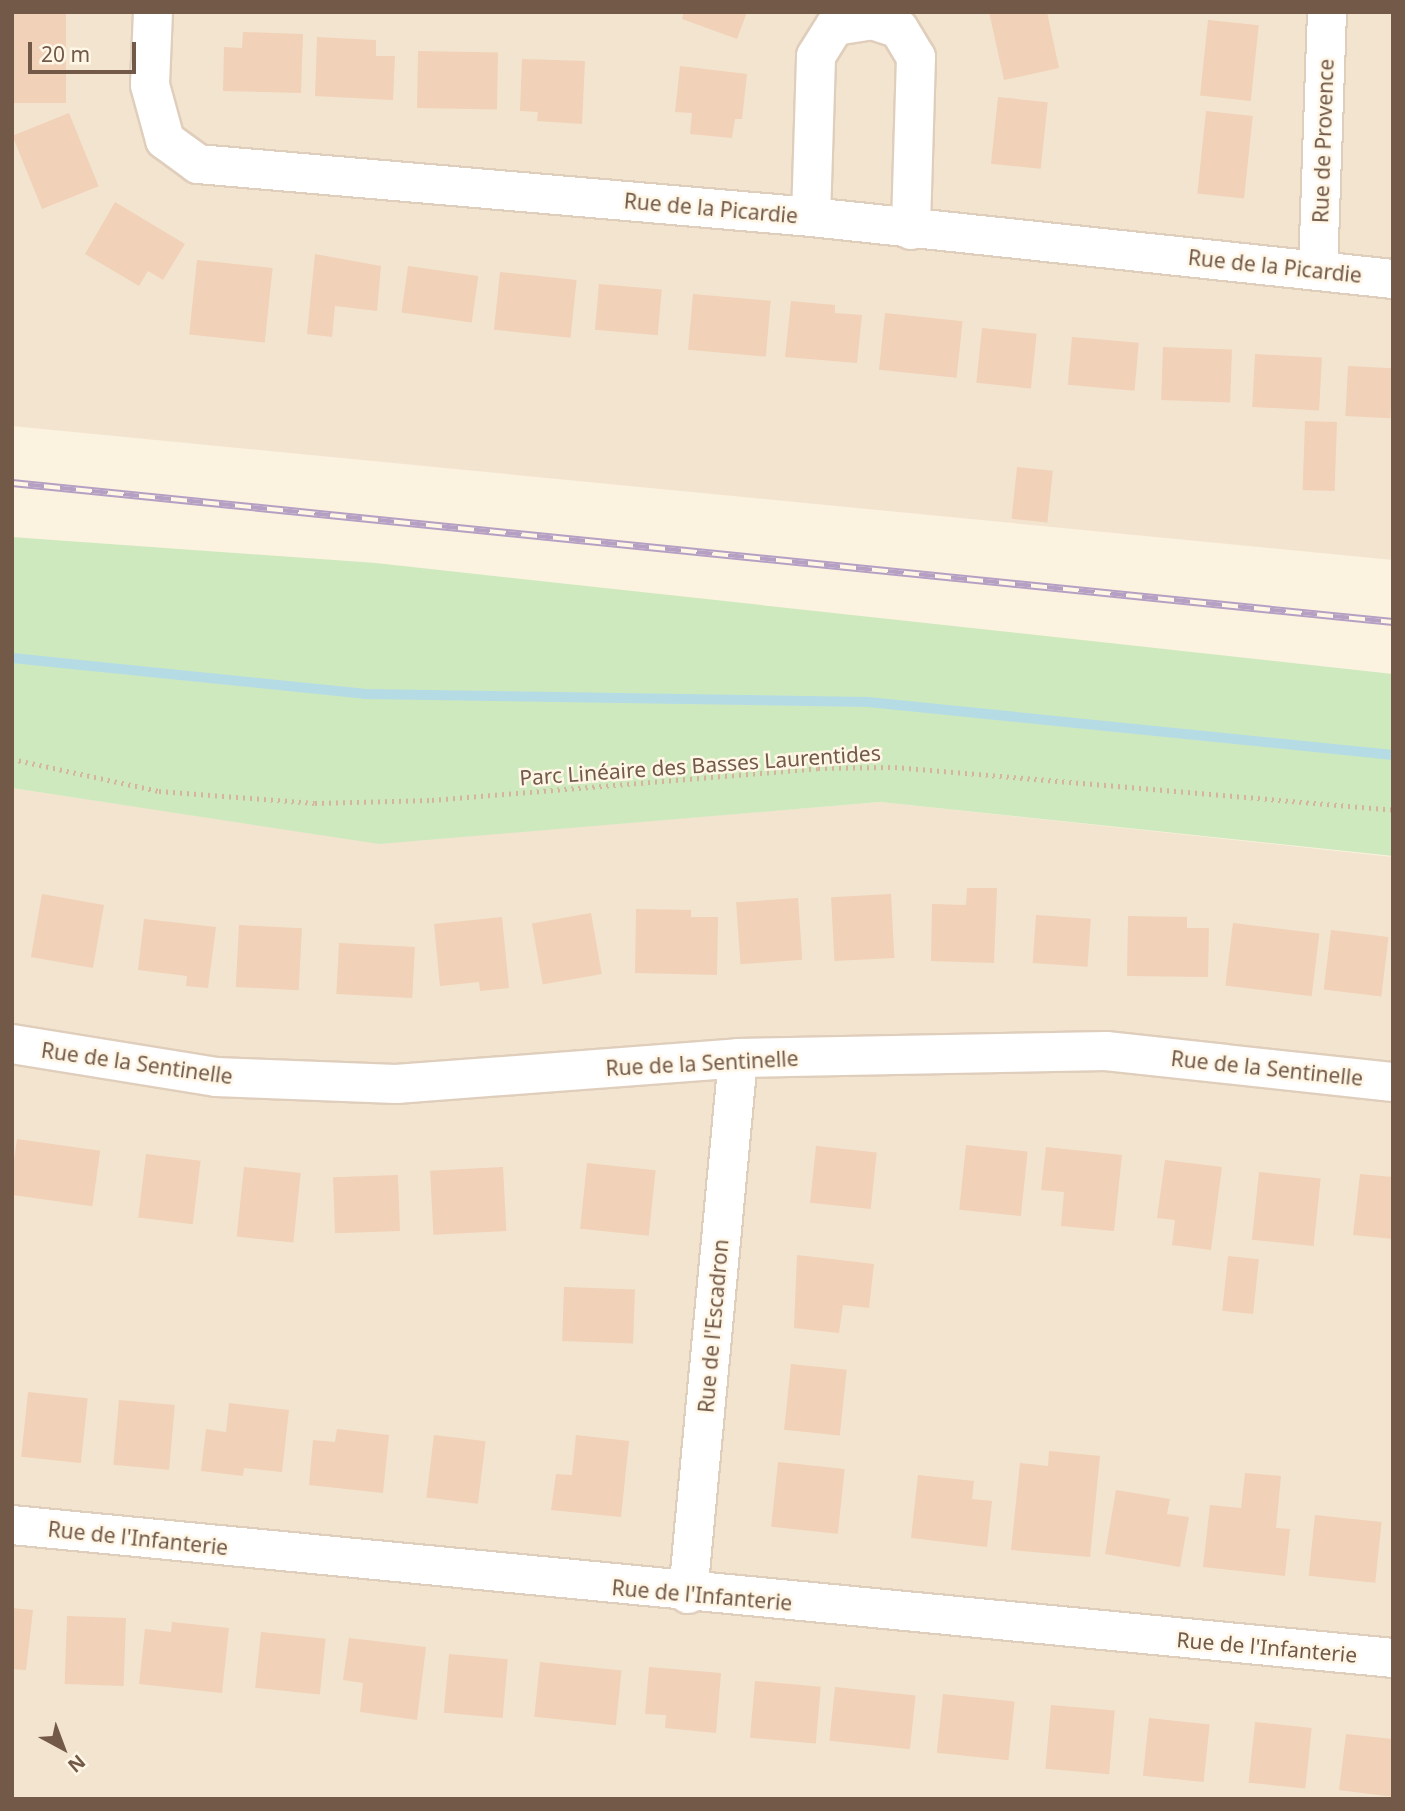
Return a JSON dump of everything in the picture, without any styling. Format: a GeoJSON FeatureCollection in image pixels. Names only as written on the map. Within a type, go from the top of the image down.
{"type":"FeatureCollection","features":[{"type":"Feature","properties":{"kind":"street","name":"Rue de la Picardie"},"geometry":{"type":"LineString","coordinates":[[153,12],[150,85],[165,140],[198,164],[811,217],[911,230],[1393,279]]}},
{"type":"Feature","properties":{"kind":"street","name":"Rue de Provence"},"geometry":{"type":"LineString","coordinates":[[1318,270],[1327,12]]}},
{"type":"Feature","properties":{"kind":"street"},"geometry":{"type":"LineString","coordinates":[[811,217],[816,56],[835,26],[872,20],[899,29],[916,57],[911,230]]}},
{"type":"Feature","properties":{"kind":"street","name":"Rue de la Sentinelle"},"geometry":{"type":"LineString","coordinates":[[12,1044],[216,1077],[396,1084],[738,1058],[1107,1051],[1393,1082]]}},
{"type":"Feature","properties":{"kind":"street","name":"Rue de l'Escadron"},"geometry":{"type":"LineString","coordinates":[[688,1594],[738,1058]]}},
{"type":"Feature","properties":{"kind":"street","name":"Rue de l'Infanterie"},"geometry":{"type":"LineString","coordinates":[[12,1525],[688,1594],[1393,1658]]}},
{"type":"Feature","properties":{"kind":"path","name":"Parc Linéaire des Basses Laurentides"},"geometry":{"type":"LineString","coordinates":[[12,759],[159,791],[314,803],[432,800],[818,768],[895,767],[1393,810]]}},
{"type":"Feature","properties":{"kind":"shaded area"},"geometry":{"type":"Polygon","coordinates":[[[12,12],[1393,12],[1393,560],[12,426],[12,12]]]}},
{"type":"Feature","properties":{"kind":"shaded area"},"geometry":{"type":"Polygon","coordinates":[[[12,788],[379,843],[880,802],[1393,857],[1393,1799],[12,1799],[12,788]]]}},
{"type":"Feature","properties":{"kind":"green space"},"geometry":{"type":"Polygon","coordinates":[[[12,537],[376,563],[1393,674],[1393,856],[880,802],[379,844],[12,788],[12,537]]]}},
{"type":"Feature","properties":{"kind":"building"},"geometry":{"type":"Polygon","coordinates":[[[12,12],[66,12],[66,103],[12,103],[12,12]]]}},
{"type":"Feature","properties":{"kind":"building"},"geometry":{"type":"Polygon","coordinates":[[[684,12],[747,12],[737,39],[682,19],[684,12]]]}},
{"type":"Feature","properties":{"kind":"building"},"geometry":{"type":"Polygon","coordinates":[[[989,12],[1047,12],[1059,68],[1004,80],[989,12]]]}},
{"type":"Feature","properties":{"kind":"building"},"geometry":{"type":"Polygon","coordinates":[[[1208,20],[1259,25],[1251,101],[1200,96],[1208,20]]]}},
{"type":"Feature","properties":{"kind":"building"},"geometry":{"type":"Polygon","coordinates":[[[243,32],[303,34],[301,93],[223,91],[224,47],[242,48],[243,32]]]}},
{"type":"Feature","properties":{"kind":"building"},"geometry":{"type":"Polygon","coordinates":[[[317,37],[376,40],[376,56],[395,56],[393,100],[315,96],[317,37]]]}},
{"type":"Feature","properties":{"kind":"building"},"geometry":{"type":"Polygon","coordinates":[[[418,51],[498,52],[497,109],[417,108],[418,51]]]}},
{"type":"Feature","properties":{"kind":"building"},"geometry":{"type":"Polygon","coordinates":[[[522,59],[585,61],[582,124],[537,121],[538,112],[520,111],[522,59]]]}},
{"type":"Feature","properties":{"kind":"building"},"geometry":{"type":"Polygon","coordinates":[[[680,66],[747,74],[742,119],[735,119],[732,138],[690,134],[692,113],[675,112],[680,66]]]}},
{"type":"Feature","properties":{"kind":"building"},"geometry":{"type":"Polygon","coordinates":[[[998,97],[1048,102],[1041,169],[991,164],[998,97]]]}},
{"type":"Feature","properties":{"kind":"building"},"geometry":{"type":"Polygon","coordinates":[[[1206,111],[1253,116],[1244,198],[1197,194],[1206,111]]]}},
{"type":"Feature","properties":{"kind":"building"},"geometry":{"type":"Polygon","coordinates":[[[69,113],[99,186],[42,209],[12,136],[69,113]]]}},
{"type":"Feature","properties":{"kind":"building"},"geometry":{"type":"Polygon","coordinates":[[[115,202],[185,244],[163,280],[148,271],[139,286],[85,254],[115,202]]]}},
{"type":"Feature","properties":{"kind":"building"},"geometry":{"type":"Polygon","coordinates":[[[315,254],[381,266],[377,311],[335,306],[332,337],[307,334],[315,254]]]}},
{"type":"Feature","properties":{"kind":"building"},"geometry":{"type":"Polygon","coordinates":[[[197,260],[273,268],[265,343],[189,335],[197,260]]]}},
{"type":"Feature","properties":{"kind":"building"},"geometry":{"type":"Polygon","coordinates":[[[408,266],[478,276],[472,322],[401,313],[408,266]]]}},
{"type":"Feature","properties":{"kind":"building"},"geometry":{"type":"Polygon","coordinates":[[[500,272],[577,280],[571,338],[494,330],[500,272]]]}},
{"type":"Feature","properties":{"kind":"building"},"geometry":{"type":"Polygon","coordinates":[[[599,284],[662,289],[658,335],[595,330],[599,284]]]}},
{"type":"Feature","properties":{"kind":"building"},"geometry":{"type":"Polygon","coordinates":[[[693,294],[771,301],[766,357],[688,350],[693,294]]]}},
{"type":"Feature","properties":{"kind":"building"},"geometry":{"type":"Polygon","coordinates":[[[791,301],[835,305],[835,313],[862,315],[857,363],[785,357],[791,301]]]}},
{"type":"Feature","properties":{"kind":"building"},"geometry":{"type":"Polygon","coordinates":[[[885,313],[963,321],[957,378],[879,370],[885,313]]]}},
{"type":"Feature","properties":{"kind":"building"},"geometry":{"type":"Polygon","coordinates":[[[982,328],[1037,334],[1031,388],[976,383],[982,328]]]}},
{"type":"Feature","properties":{"kind":"building"},"geometry":{"type":"Polygon","coordinates":[[[1072,337],[1139,343],[1135,391],[1068,385],[1072,337]]]}},
{"type":"Feature","properties":{"kind":"building"},"geometry":{"type":"Polygon","coordinates":[[[1163,347],[1232,349],[1230,402],[1161,400],[1163,347]]]}},
{"type":"Feature","properties":{"kind":"building"},"geometry":{"type":"Polygon","coordinates":[[[1255,354],[1322,358],[1319,410],[1252,407],[1255,354]]]}},
{"type":"Feature","properties":{"kind":"building"},"geometry":{"type":"Polygon","coordinates":[[[1348,366],[1393,368],[1390,418],[1345,416],[1348,366]]]}},
{"type":"Feature","properties":{"kind":"building"},"geometry":{"type":"Polygon","coordinates":[[[1305,421],[1337,422],[1335,491],[1303,490],[1305,421]]]}},
{"type":"Feature","properties":{"kind":"building"},"geometry":{"type":"Polygon","coordinates":[[[1017,467],[1053,471],[1047,522],[1012,519],[1017,467]]]}},
{"type":"Feature","properties":{"kind":"building"},"geometry":{"type":"Polygon","coordinates":[[[967,888],[997,888],[994,963],[931,961],[932,904],[966,905],[967,888]]]}},
{"type":"Feature","properties":{"kind":"building"},"geometry":{"type":"Polygon","coordinates":[[[42,894],[104,905],[93,968],[31,957],[42,894]]]}},
{"type":"Feature","properties":{"kind":"building"},"geometry":{"type":"Polygon","coordinates":[[[891,894],[894,958],[834,961],[831,897],[891,894]]]}},
{"type":"Feature","properties":{"kind":"building"},"geometry":{"type":"Polygon","coordinates":[[[798,898],[802,960],[740,964],[736,902],[798,898]]]}},
{"type":"Feature","properties":{"kind":"building"},"geometry":{"type":"Polygon","coordinates":[[[636,909],[691,910],[691,917],[718,917],[717,975],[635,973],[636,909]]]}},
{"type":"Feature","properties":{"kind":"building"},"geometry":{"type":"Polygon","coordinates":[[[591,913],[602,974],[543,984],[532,923],[591,913]]]}},
{"type":"Feature","properties":{"kind":"building"},"geometry":{"type":"Polygon","coordinates":[[[1036,915],[1091,919],[1088,967],[1033,963],[1036,915]]]}},
{"type":"Feature","properties":{"kind":"building"},"geometry":{"type":"Polygon","coordinates":[[[1128,916],[1187,917],[1187,928],[1209,928],[1208,977],[1127,976],[1128,916]]]}},
{"type":"Feature","properties":{"kind":"building"},"geometry":{"type":"Polygon","coordinates":[[[502,917],[509,988],[480,991],[479,982],[440,986],[434,924],[502,917]]]}},
{"type":"Feature","properties":{"kind":"building"},"geometry":{"type":"Polygon","coordinates":[[[144,919],[216,927],[208,988],[186,986],[187,976],[138,970],[144,919]]]}},
{"type":"Feature","properties":{"kind":"building"},"geometry":{"type":"Polygon","coordinates":[[[1233,923],[1319,934],[1312,996],[1225,986],[1233,923]]]}},
{"type":"Feature","properties":{"kind":"building"},"geometry":{"type":"Polygon","coordinates":[[[239,925],[302,928],[299,990],[236,987],[239,925]]]}},
{"type":"Feature","properties":{"kind":"building"},"geometry":{"type":"Polygon","coordinates":[[[1331,930],[1389,937],[1381,997],[1324,990],[1331,930]]]}},
{"type":"Feature","properties":{"kind":"building"},"geometry":{"type":"Polygon","coordinates":[[[339,943],[415,947],[412,998],[336,994],[339,943]]]}},
{"type":"Feature","properties":{"kind":"building"},"geometry":{"type":"Polygon","coordinates":[[[17,1139],[100,1151],[92,1206],[12,1195],[17,1139]]]}},
{"type":"Feature","properties":{"kind":"building"},"geometry":{"type":"Polygon","coordinates":[[[966,1145],[1028,1151],[1021,1216],[959,1210],[966,1145]]]}},
{"type":"Feature","properties":{"kind":"building"},"geometry":{"type":"Polygon","coordinates":[[[816,1146],[877,1152],[871,1209],[810,1203],[816,1146]]]}},
{"type":"Feature","properties":{"kind":"building"},"geometry":{"type":"Polygon","coordinates":[[[1046,1147],[1122,1155],[1114,1231],[1061,1226],[1064,1192],[1041,1190],[1046,1147]]]}},
{"type":"Feature","properties":{"kind":"building"},"geometry":{"type":"Polygon","coordinates":[[[146,1154],[201,1161],[193,1224],[138,1218],[146,1154]]]}},
{"type":"Feature","properties":{"kind":"building"},"geometry":{"type":"Polygon","coordinates":[[[1165,1160],[1222,1167],[1211,1250],[1172,1245],[1175,1220],[1157,1218],[1165,1160]]]}},
{"type":"Feature","properties":{"kind":"building"},"geometry":{"type":"Polygon","coordinates":[[[587,1163],[656,1170],[649,1236],[580,1229],[587,1163]]]}},
{"type":"Feature","properties":{"kind":"building"},"geometry":{"type":"Polygon","coordinates":[[[244,1167],[301,1173],[293,1243],[237,1237],[244,1167]]]}},
{"type":"Feature","properties":{"kind":"building"},"geometry":{"type":"Polygon","coordinates":[[[503,1167],[506,1231],[433,1235],[430,1171],[503,1167]]]}},
{"type":"Feature","properties":{"kind":"building"},"geometry":{"type":"Polygon","coordinates":[[[1259,1172],[1321,1178],[1314,1246],[1252,1240],[1259,1172]]]}},
{"type":"Feature","properties":{"kind":"building"},"geometry":{"type":"Polygon","coordinates":[[[1360,1174],[1393,1177],[1393,1239],[1353,1235],[1360,1174]]]}},
{"type":"Feature","properties":{"kind":"building"},"geometry":{"type":"Polygon","coordinates":[[[398,1175],[400,1231],[335,1233],[333,1177],[398,1175]]]}},
{"type":"Feature","properties":{"kind":"building"},"geometry":{"type":"Polygon","coordinates":[[[797,1255],[874,1264],[869,1308],[843,1305],[839,1333],[794,1328],[797,1255]]]}},
{"type":"Feature","properties":{"kind":"building"},"geometry":{"type":"Polygon","coordinates":[[[1228,1256],[1259,1259],[1253,1314],[1222,1311],[1228,1256]]]}},
{"type":"Feature","properties":{"kind":"building"},"geometry":{"type":"Polygon","coordinates":[[[564,1287],[635,1289],[633,1343],[562,1341],[564,1287]]]}},
{"type":"Feature","properties":{"kind":"building"},"geometry":{"type":"Polygon","coordinates":[[[791,1364],[847,1370],[840,1435],[784,1430],[791,1364]]]}},
{"type":"Feature","properties":{"kind":"building"},"geometry":{"type":"Polygon","coordinates":[[[28,1392],[88,1398],[81,1463],[21,1457],[28,1392]]]}},
{"type":"Feature","properties":{"kind":"building"},"geometry":{"type":"Polygon","coordinates":[[[119,1400],[175,1405],[169,1470],[113,1465],[119,1400]]]}},
{"type":"Feature","properties":{"kind":"building"},"geometry":{"type":"Polygon","coordinates":[[[229,1403],[289,1410],[282,1472],[244,1468],[243,1476],[201,1471],[206,1429],[226,1432],[229,1403]]]}},
{"type":"Feature","properties":{"kind":"building"},"geometry":{"type":"Polygon","coordinates":[[[337,1429],[389,1435],[383,1493],[309,1485],[313,1440],[335,1442],[337,1429]]]}},
{"type":"Feature","properties":{"kind":"building"},"geometry":{"type":"Polygon","coordinates":[[[434,1435],[486,1441],[478,1504],[426,1498],[434,1435]]]}},
{"type":"Feature","properties":{"kind":"building"},"geometry":{"type":"Polygon","coordinates":[[[576,1435],[629,1441],[621,1517],[551,1510],[556,1474],[572,1475],[576,1435]]]}},
{"type":"Feature","properties":{"kind":"building"},"geometry":{"type":"Polygon","coordinates":[[[1049,1451],[1100,1456],[1090,1557],[1011,1550],[1020,1463],[1048,1466],[1049,1451]]]}},
{"type":"Feature","properties":{"kind":"building"},"geometry":{"type":"Polygon","coordinates":[[[778,1462],[845,1469],[838,1534],[771,1527],[778,1462]]]}},
{"type":"Feature","properties":{"kind":"building"},"geometry":{"type":"Polygon","coordinates":[[[1245,1473],[1281,1476],[1276,1528],[1290,1529],[1285,1576],[1203,1567],[1210,1505],[1241,1508],[1245,1473]]]}},
{"type":"Feature","properties":{"kind":"building"},"geometry":{"type":"Polygon","coordinates":[[[918,1475],[974,1481],[972,1499],[992,1501],[987,1547],[911,1538],[918,1475]]]}},
{"type":"Feature","properties":{"kind":"building"},"geometry":{"type":"Polygon","coordinates":[[[1116,1490],[1170,1499],[1167,1514],[1189,1517],[1180,1567],[1105,1554],[1116,1490]]]}},
{"type":"Feature","properties":{"kind":"building"},"geometry":{"type":"Polygon","coordinates":[[[1315,1515],[1382,1522],[1375,1583],[1309,1576],[1315,1515]]]}},
{"type":"Feature","properties":{"kind":"building"},"geometry":{"type":"Polygon","coordinates":[[[12,1608],[33,1610],[26,1670],[12,1669],[12,1608]]]}},
{"type":"Feature","properties":{"kind":"building"},"geometry":{"type":"Polygon","coordinates":[[[67,1616],[126,1618],[124,1686],[65,1684],[67,1616]]]}},
{"type":"Feature","properties":{"kind":"building"},"geometry":{"type":"Polygon","coordinates":[[[172,1622],[229,1628],[222,1693],[139,1684],[145,1629],[171,1632],[172,1622]]]}},
{"type":"Feature","properties":{"kind":"building"},"geometry":{"type":"Polygon","coordinates":[[[261,1632],[326,1639],[320,1694],[255,1688],[261,1632]]]}},
{"type":"Feature","properties":{"kind":"building"},"geometry":{"type":"Polygon","coordinates":[[[349,1638],[426,1647],[417,1720],[360,1712],[363,1683],[343,1680],[349,1638]]]}},
{"type":"Feature","properties":{"kind":"building"},"geometry":{"type":"Polygon","coordinates":[[[449,1654],[508,1659],[503,1718],[444,1713],[449,1654]]]}},
{"type":"Feature","properties":{"kind":"building"},"geometry":{"type":"Polygon","coordinates":[[[540,1662],[622,1671],[616,1725],[534,1717],[540,1662]]]}},
{"type":"Feature","properties":{"kind":"building"},"geometry":{"type":"Polygon","coordinates":[[[649,1667],[721,1673],[716,1733],[665,1728],[666,1715],[645,1714],[649,1667]]]}},
{"type":"Feature","properties":{"kind":"building"},"geometry":{"type":"Polygon","coordinates":[[[755,1681],[821,1687],[816,1744],[750,1738],[755,1681]]]}},
{"type":"Feature","properties":{"kind":"building"},"geometry":{"type":"Polygon","coordinates":[[[835,1687],[916,1695],[910,1749],[829,1741],[835,1687]]]}},
{"type":"Feature","properties":{"kind":"building"},"geometry":{"type":"Polygon","coordinates":[[[943,1694],[1015,1702],[1008,1760],[937,1753],[943,1694]]]}},
{"type":"Feature","properties":{"kind":"building"},"geometry":{"type":"Polygon","coordinates":[[[1051,1705],[1115,1711],[1109,1774],[1045,1769],[1051,1705]]]}},
{"type":"Feature","properties":{"kind":"building"},"geometry":{"type":"Polygon","coordinates":[[[1149,1718],[1210,1724],[1204,1782],[1143,1776],[1149,1718]]]}},
{"type":"Feature","properties":{"kind":"building"},"geometry":{"type":"Polygon","coordinates":[[[1255,1722],[1312,1728],[1305,1789],[1249,1783],[1255,1722]]]}},
{"type":"Feature","properties":{"kind":"building"},"geometry":{"type":"Polygon","coordinates":[[[1346,1734],[1393,1739],[1393,1797],[1339,1790],[1346,1734]]]}},
{"type":"Feature","properties":{"kind":"waterway"},"geometry":{"type":"LineString","coordinates":[[12,658],[364,694],[868,702],[1393,755]]}},
{"type":"Feature","properties":{"kind":"railway"},"geometry":{"type":"LineString","coordinates":[[12,483],[1393,622]]}}]}
